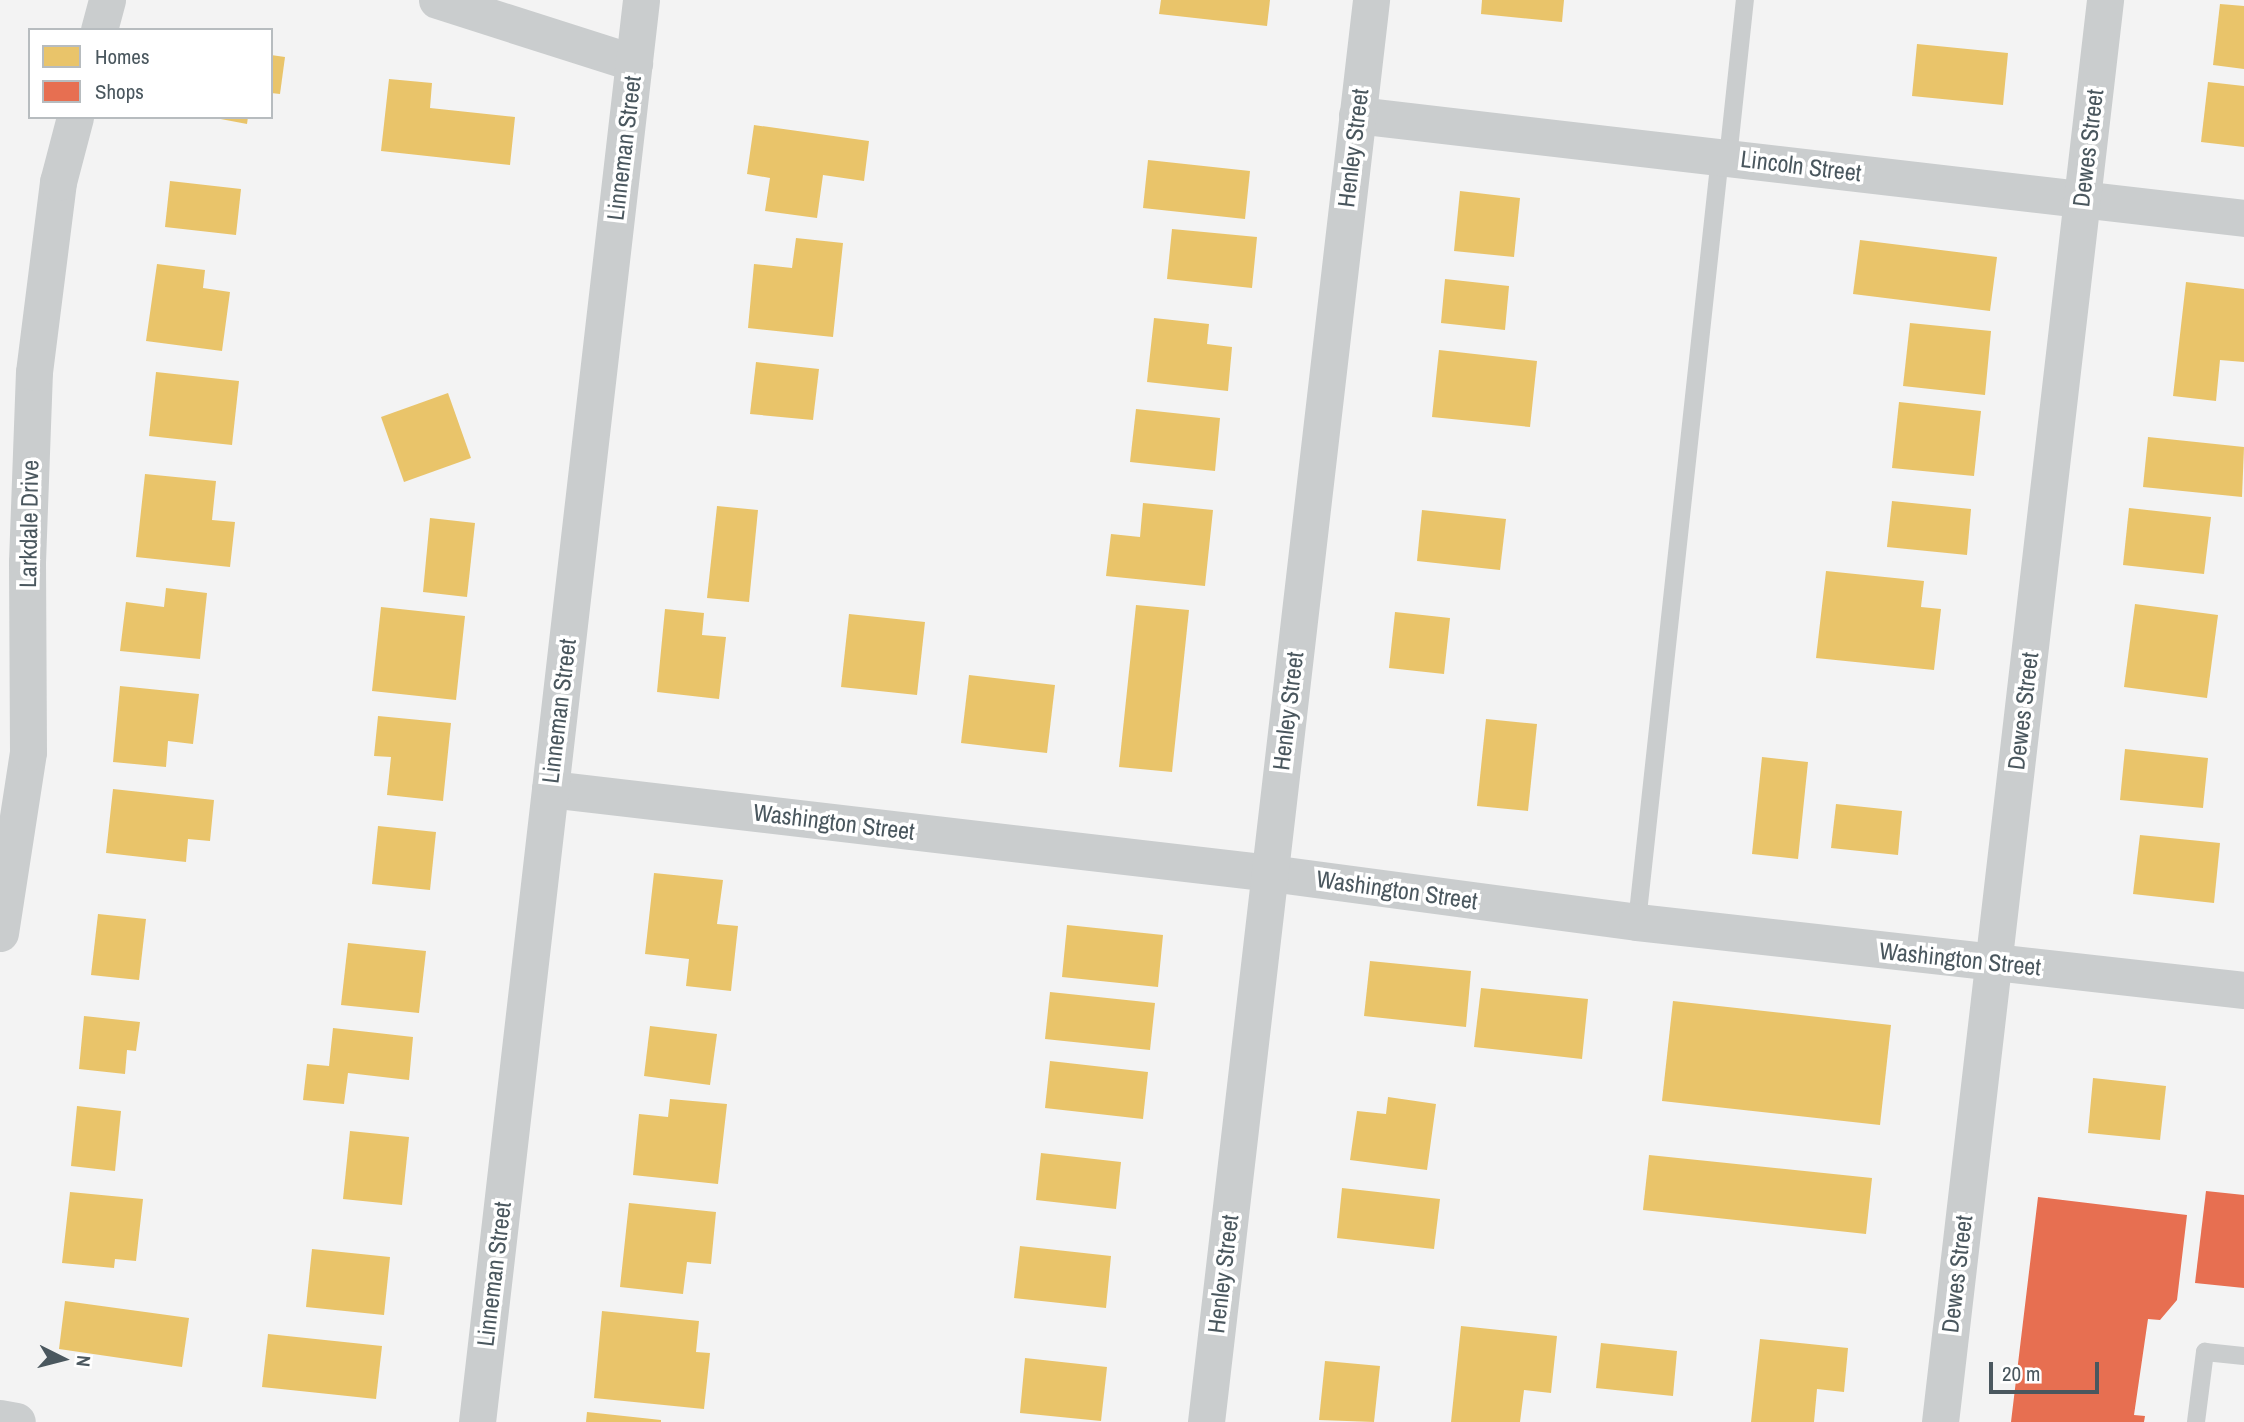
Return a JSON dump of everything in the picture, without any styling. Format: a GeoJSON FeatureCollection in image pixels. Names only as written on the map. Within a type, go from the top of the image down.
{"type":"FeatureCollection","features":[{"type":"Feature","properties":{"kind":"main road"},"geometry":{"type":"LineString","coordinates":[[0,1419],[17,1422]]}},
{"type":"Feature","properties":{"kind":"street"},"geometry":{"type":"LineString","coordinates":[[100,28],[107,0]]}},
{"type":"Feature","properties":{"kind":"street"},"geometry":{"type":"LineString","coordinates":[[437,0],[634,64]]}},
{"type":"Feature","properties":{"kind":"street","name":"Linneman Street"},"geometry":{"type":"LineString","coordinates":[[477,1422],[641,0]]}},
{"type":"Feature","properties":{"kind":"street","name":"Henley Street"},"geometry":{"type":"LineString","coordinates":[[1206,1422],[1371,0]]}},
{"type":"Feature","properties":{"kind":"street","name":"Dewes Street"},"geometry":{"type":"LineString","coordinates":[[1940,1422],[2105,0]]}},
{"type":"Feature","properties":{"kind":"street","name":"Lincoln Street"},"geometry":{"type":"LineString","coordinates":[[1357,115],[2244,218]]}},
{"type":"Feature","properties":{"kind":"street","name":"Larkdale Drive"},"geometry":{"type":"LineString","coordinates":[[0,933],[28,752],[27,562],[33,372],[58,181],[74,119]]}},
{"type":"Feature","properties":{"kind":"street","name":"Washington Street"},"geometry":{"type":"LineString","coordinates":[[550,789],[1270,873],[1637,922],[2244,990]]}},
{"type":"Feature","properties":{"kind":"lane"},"geometry":{"type":"LineString","coordinates":[[1637,922],[1724,158],[1745,0]]}},
{"type":"Feature","properties":{"kind":"lane"},"geometry":{"type":"LineString","coordinates":[[2196,1422],[2204,1352],[2244,1356]]}},
{"type":"Feature","properties":{"kind":"building: Homes"},"geometry":{"type":"Polygon","coordinates":[[[1161,0],[1270,0],[1267,26],[1159,14],[1161,0]]]}},
{"type":"Feature","properties":{"kind":"building: Homes"},"geometry":{"type":"Polygon","coordinates":[[[1482,0],[1564,0],[1562,22],[1481,14],[1482,0]]]}},
{"type":"Feature","properties":{"kind":"building: Homes"},"geometry":{"type":"Polygon","coordinates":[[[2220,4],[2244,6],[2244,69],[2213,65],[2220,4]]]}},
{"type":"Feature","properties":{"kind":"building: Homes"},"geometry":{"type":"Polygon","coordinates":[[[1917,44],[2008,53],[2003,105],[1912,96],[1917,44]]]}},
{"type":"Feature","properties":{"kind":"building: Homes"},"geometry":{"type":"Polygon","coordinates":[[[273,55],[285,57],[280,94],[273,93],[273,55]]]}},
{"type":"Feature","properties":{"kind":"building: Homes"},"geometry":{"type":"Polygon","coordinates":[[[389,79],[432,83],[430,108],[515,117],[510,165],[381,151],[389,79]]]}},
{"type":"Feature","properties":{"kind":"building: Homes"},"geometry":{"type":"Polygon","coordinates":[[[2208,82],[2244,86],[2244,147],[2201,142],[2208,82]]]}},
{"type":"Feature","properties":{"kind":"building: Homes"},"geometry":{"type":"Polygon","coordinates":[[[221,119],[248,119],[247,124],[221,119]]]}},
{"type":"Feature","properties":{"kind":"building: Homes"},"geometry":{"type":"Polygon","coordinates":[[[754,125],[869,141],[864,181],[823,175],[817,218],[765,211],[770,178],[747,174],[754,125]]]}},
{"type":"Feature","properties":{"kind":"building: Homes"},"geometry":{"type":"Polygon","coordinates":[[[1148,160],[1250,171],[1245,219],[1143,208],[1148,160]]]}},
{"type":"Feature","properties":{"kind":"building: Homes"},"geometry":{"type":"Polygon","coordinates":[[[170,181],[241,189],[236,235],[165,227],[170,181]]]}},
{"type":"Feature","properties":{"kind":"building: Homes"},"geometry":{"type":"Polygon","coordinates":[[[1460,191],[1520,198],[1514,257],[1454,251],[1460,191]]]}},
{"type":"Feature","properties":{"kind":"building: Homes"},"geometry":{"type":"Polygon","coordinates":[[[1172,229],[1257,237],[1252,288],[1167,279],[1172,229]]]}},
{"type":"Feature","properties":{"kind":"building: Homes"},"geometry":{"type":"Polygon","coordinates":[[[796,238],[843,243],[833,337],[748,328],[754,264],[792,268],[796,238]]]}},
{"type":"Feature","properties":{"kind":"building: Homes"},"geometry":{"type":"Polygon","coordinates":[[[1860,240],[1997,257],[1990,311],[1853,294],[1860,240]]]}},
{"type":"Feature","properties":{"kind":"building: Homes"},"geometry":{"type":"Polygon","coordinates":[[[157,264],[205,270],[203,288],[230,292],[222,351],[146,341],[157,264]]]}},
{"type":"Feature","properties":{"kind":"building: Homes"},"geometry":{"type":"Polygon","coordinates":[[[1445,279],[1509,286],[1505,330],[1441,323],[1445,279]]]}},
{"type":"Feature","properties":{"kind":"building: Homes"},"geometry":{"type":"Polygon","coordinates":[[[2186,282],[2244,289],[2244,362],[2220,360],[2216,401],[2173,396],[2186,282]]]}},
{"type":"Feature","properties":{"kind":"building: Homes"},"geometry":{"type":"Polygon","coordinates":[[[1154,318],[1209,324],[1207,344],[1232,347],[1228,391],[1147,382],[1154,318]]]}},
{"type":"Feature","properties":{"kind":"building: Homes"},"geometry":{"type":"Polygon","coordinates":[[[1910,323],[1991,331],[1985,395],[1903,386],[1910,323]]]}},
{"type":"Feature","properties":{"kind":"building: Homes"},"geometry":{"type":"Polygon","coordinates":[[[1439,350],[1537,361],[1530,427],[1432,417],[1439,350]]]}},
{"type":"Feature","properties":{"kind":"building: Homes"},"geometry":{"type":"Polygon","coordinates":[[[756,362],[819,369],[813,420],[750,414],[756,362]]]}},
{"type":"Feature","properties":{"kind":"building: Homes"},"geometry":{"type":"Polygon","coordinates":[[[156,372],[239,381],[232,445],[149,436],[156,372]]]}},
{"type":"Feature","properties":{"kind":"building: Homes"},"geometry":{"type":"Polygon","coordinates":[[[448,393],[471,458],[404,482],[381,417],[448,393]]]}},
{"type":"Feature","properties":{"kind":"building: Homes"},"geometry":{"type":"Polygon","coordinates":[[[1899,402],[1981,411],[1974,476],[1892,468],[1899,402]]]}},
{"type":"Feature","properties":{"kind":"building: Homes"},"geometry":{"type":"Polygon","coordinates":[[[1136,409],[1220,418],[1215,471],[1130,462],[1136,409]]]}},
{"type":"Feature","properties":{"kind":"building: Homes"},"geometry":{"type":"Polygon","coordinates":[[[2148,437],[2244,447],[2242,497],[2143,487],[2148,437]]]}},
{"type":"Feature","properties":{"kind":"building: Homes"},"geometry":{"type":"Polygon","coordinates":[[[145,474],[216,481],[212,520],[235,522],[230,567],[136,557],[145,474]]]}},
{"type":"Feature","properties":{"kind":"building: Homes"},"geometry":{"type":"Polygon","coordinates":[[[1892,501],[1971,509],[1967,555],[1887,547],[1892,501]]]}},
{"type":"Feature","properties":{"kind":"building: Homes"},"geometry":{"type":"Polygon","coordinates":[[[1143,503],[1213,510],[1205,586],[1106,576],[1111,534],[1140,537],[1143,503]]]}},
{"type":"Feature","properties":{"kind":"building: Homes"},"geometry":{"type":"Polygon","coordinates":[[[717,506],[758,510],[749,602],[707,598],[717,506]]]}},
{"type":"Feature","properties":{"kind":"building: Homes"},"geometry":{"type":"Polygon","coordinates":[[[2129,508],[2211,517],[2204,574],[2123,565],[2129,508]]]}},
{"type":"Feature","properties":{"kind":"building: Homes"},"geometry":{"type":"Polygon","coordinates":[[[1422,510],[1506,519],[1500,570],[1417,561],[1422,510]]]}},
{"type":"Feature","properties":{"kind":"building: Homes"},"geometry":{"type":"Polygon","coordinates":[[[430,518],[475,523],[467,597],[423,592],[430,518]]]}},
{"type":"Feature","properties":{"kind":"building: Homes"},"geometry":{"type":"Polygon","coordinates":[[[1826,571],[1924,581],[1921,607],[1941,609],[1934,670],[1816,658],[1826,571]]]}},
{"type":"Feature","properties":{"kind":"building: Homes"},"geometry":{"type":"Polygon","coordinates":[[[166,588],[207,593],[200,659],[120,651],[126,602],[164,607],[166,588]]]}},
{"type":"Feature","properties":{"kind":"building: Homes"},"geometry":{"type":"Polygon","coordinates":[[[2135,604],[2218,615],[2207,698],[2124,687],[2135,604]]]}},
{"type":"Feature","properties":{"kind":"building: Homes"},"geometry":{"type":"Polygon","coordinates":[[[1136,605],[1189,610],[1172,772],[1119,767],[1136,605]]]}},
{"type":"Feature","properties":{"kind":"building: Homes"},"geometry":{"type":"Polygon","coordinates":[[[381,607],[465,616],[456,700],[372,691],[381,607]]]}},
{"type":"Feature","properties":{"kind":"building: Homes"},"geometry":{"type":"Polygon","coordinates":[[[665,609],[704,613],[702,635],[726,637],[719,699],[657,692],[665,609]]]}},
{"type":"Feature","properties":{"kind":"building: Homes"},"geometry":{"type":"Polygon","coordinates":[[[1395,612],[1450,618],[1444,674],[1389,668],[1395,612]]]}},
{"type":"Feature","properties":{"kind":"building: Homes"},"geometry":{"type":"Polygon","coordinates":[[[849,614],[925,622],[917,695],[841,687],[849,614]]]}},
{"type":"Feature","properties":{"kind":"building: Homes"},"geometry":{"type":"Polygon","coordinates":[[[969,675],[1055,685],[1047,753],[961,743],[969,675]]]}},
{"type":"Feature","properties":{"kind":"building: Homes"},"geometry":{"type":"Polygon","coordinates":[[[120,686],[199,694],[193,744],[168,741],[166,767],[113,762],[120,686]]]}},
{"type":"Feature","properties":{"kind":"building: Homes"},"geometry":{"type":"Polygon","coordinates":[[[378,716],[451,723],[443,801],[387,795],[391,757],[374,756],[378,716]]]}},
{"type":"Feature","properties":{"kind":"building: Homes"},"geometry":{"type":"Polygon","coordinates":[[[1486,719],[1537,724],[1528,811],[1477,806],[1486,719]]]}},
{"type":"Feature","properties":{"kind":"building: Homes"},"geometry":{"type":"Polygon","coordinates":[[[2125,749],[2208,758],[2203,808],[2120,800],[2125,749]]]}},
{"type":"Feature","properties":{"kind":"building: Homes"},"geometry":{"type":"Polygon","coordinates":[[[1762,757],[1808,762],[1798,859],[1752,854],[1762,757]]]}},
{"type":"Feature","properties":{"kind":"building: Homes"},"geometry":{"type":"Polygon","coordinates":[[[113,789],[214,800],[210,841],[188,839],[186,862],[106,853],[113,789]]]}},
{"type":"Feature","properties":{"kind":"building: Homes"},"geometry":{"type":"Polygon","coordinates":[[[1836,804],[1902,811],[1898,855],[1831,848],[1836,804]]]}},
{"type":"Feature","properties":{"kind":"building: Homes"},"geometry":{"type":"Polygon","coordinates":[[[378,826],[436,832],[430,890],[372,884],[378,826]]]}},
{"type":"Feature","properties":{"kind":"building: Homes"},"geometry":{"type":"Polygon","coordinates":[[[2140,835],[2220,843],[2214,903],[2133,894],[2140,835]]]}},
{"type":"Feature","properties":{"kind":"building: Homes"},"geometry":{"type":"Polygon","coordinates":[[[654,873],[723,880],[717,924],[738,926],[731,991],[686,986],[689,959],[645,954],[654,873]]]}},
{"type":"Feature","properties":{"kind":"building: Homes"},"geometry":{"type":"Polygon","coordinates":[[[98,914],[146,919],[139,980],[91,975],[98,914]]]}},
{"type":"Feature","properties":{"kind":"building: Homes"},"geometry":{"type":"Polygon","coordinates":[[[1067,925],[1163,935],[1158,987],[1062,977],[1067,925]]]}},
{"type":"Feature","properties":{"kind":"building: Homes"},"geometry":{"type":"Polygon","coordinates":[[[348,943],[426,951],[419,1013],[341,1005],[348,943]]]}},
{"type":"Feature","properties":{"kind":"building: Homes"},"geometry":{"type":"Polygon","coordinates":[[[1370,961],[1471,971],[1466,1027],[1364,1016],[1370,961]]]}},
{"type":"Feature","properties":{"kind":"building: Homes"},"geometry":{"type":"Polygon","coordinates":[[[1481,988],[1588,999],[1582,1059],[1474,1047],[1481,988]]]}},
{"type":"Feature","properties":{"kind":"building: Homes"},"geometry":{"type":"Polygon","coordinates":[[[1050,992],[1155,1003],[1150,1050],[1045,1039],[1050,992]]]}},
{"type":"Feature","properties":{"kind":"building: Homes"},"geometry":{"type":"Polygon","coordinates":[[[1673,1001],[1891,1025],[1880,1125],[1662,1101],[1673,1001]]]}},
{"type":"Feature","properties":{"kind":"building: Homes"},"geometry":{"type":"Polygon","coordinates":[[[84,1016],[140,1022],[136,1051],[127,1050],[125,1074],[79,1069],[84,1016]]]}},
{"type":"Feature","properties":{"kind":"building: Homes"},"geometry":{"type":"Polygon","coordinates":[[[650,1026],[717,1034],[710,1085],[644,1076],[650,1026]]]}},
{"type":"Feature","properties":{"kind":"building: Homes"},"geometry":{"type":"Polygon","coordinates":[[[333,1028],[413,1037],[409,1080],[348,1073],[344,1104],[303,1100],[307,1064],[329,1066],[333,1028]]]}},
{"type":"Feature","properties":{"kind":"building: Homes"},"geometry":{"type":"Polygon","coordinates":[[[1050,1061],[1148,1072],[1143,1119],[1045,1108],[1050,1061]]]}},
{"type":"Feature","properties":{"kind":"building: Homes"},"geometry":{"type":"Polygon","coordinates":[[[2093,1078],[2166,1086],[2160,1140],[2088,1133],[2093,1078]]]}},
{"type":"Feature","properties":{"kind":"building: Homes"},"geometry":{"type":"Polygon","coordinates":[[[1388,1097],[1436,1104],[1427,1170],[1350,1160],[1357,1111],[1386,1114],[1388,1097]]]}},
{"type":"Feature","properties":{"kind":"building: Homes"},"geometry":{"type":"Polygon","coordinates":[[[670,1099],[727,1104],[718,1184],[633,1175],[639,1114],[668,1117],[670,1099]]]}},
{"type":"Feature","properties":{"kind":"building: Homes"},"geometry":{"type":"Polygon","coordinates":[[[77,1106],[121,1111],[115,1171],[71,1166],[77,1106]]]}},
{"type":"Feature","properties":{"kind":"building: Homes"},"geometry":{"type":"Polygon","coordinates":[[[350,1131],[409,1137],[402,1205],[343,1199],[350,1131]]]}},
{"type":"Feature","properties":{"kind":"building: Homes"},"geometry":{"type":"Polygon","coordinates":[[[1041,1153],[1121,1162],[1116,1209],[1036,1200],[1041,1153]]]}},
{"type":"Feature","properties":{"kind":"building: Homes"},"geometry":{"type":"Polygon","coordinates":[[[1649,1155],[1872,1178],[1866,1234],[1643,1210],[1649,1155]]]}},
{"type":"Feature","properties":{"kind":"building: Homes"},"geometry":{"type":"Polygon","coordinates":[[[1342,1188],[1440,1199],[1434,1249],[1337,1238],[1342,1188]]]}},
{"type":"Feature","properties":{"kind":"building: Homes"},"geometry":{"type":"Polygon","coordinates":[[[70,1192],[143,1199],[136,1261],[115,1259],[114,1268],[62,1263],[70,1192]]]}},
{"type":"Feature","properties":{"kind":"building: Homes"},"geometry":{"type":"Polygon","coordinates":[[[629,1203],[716,1212],[711,1264],[687,1262],[683,1294],[620,1287],[629,1203]]]}},
{"type":"Feature","properties":{"kind":"building: Homes"},"geometry":{"type":"Polygon","coordinates":[[[1020,1246],[1111,1256],[1106,1308],[1014,1298],[1020,1246]]]}},
{"type":"Feature","properties":{"kind":"building: Homes"},"geometry":{"type":"Polygon","coordinates":[[[312,1249],[390,1257],[384,1315],[306,1307],[312,1249]]]}},
{"type":"Feature","properties":{"kind":"building: Homes"},"geometry":{"type":"Polygon","coordinates":[[[65,1301],[189,1318],[182,1367],[59,1349],[65,1301]]]}},
{"type":"Feature","properties":{"kind":"building: Homes"},"geometry":{"type":"Polygon","coordinates":[[[602,1311],[699,1321],[696,1352],[710,1353],[704,1409],[594,1398],[602,1311]]]}},
{"type":"Feature","properties":{"kind":"building: Homes"},"geometry":{"type":"Polygon","coordinates":[[[1461,1326],[1557,1336],[1551,1393],[1524,1390],[1520,1422],[1451,1422],[1461,1326]]]}},
{"type":"Feature","properties":{"kind":"building: Homes"},"geometry":{"type":"Polygon","coordinates":[[[268,1334],[382,1346],[376,1399],[262,1387],[268,1334]]]}},
{"type":"Feature","properties":{"kind":"building: Homes"},"geometry":{"type":"Polygon","coordinates":[[[1760,1339],[1848,1348],[1844,1392],[1817,1389],[1814,1422],[1751,1422],[1760,1339]]]}},
{"type":"Feature","properties":{"kind":"building: Homes"},"geometry":{"type":"Polygon","coordinates":[[[1601,1343],[1677,1351],[1673,1396],[1596,1388],[1601,1343]]]}},
{"type":"Feature","properties":{"kind":"building: Homes"},"geometry":{"type":"Polygon","coordinates":[[[1025,1358],[1107,1367],[1101,1421],[1020,1413],[1025,1358]]]}},
{"type":"Feature","properties":{"kind":"building: Homes"},"geometry":{"type":"Polygon","coordinates":[[[1325,1361],[1380,1366],[1374,1422],[1319,1420],[1325,1361]]]}},
{"type":"Feature","properties":{"kind":"building: Homes"},"geometry":{"type":"Polygon","coordinates":[[[587,1412],[661,1420],[661,1422],[586,1422],[587,1412]]]}},
{"type":"Feature","properties":{"kind":"building: Shops"},"geometry":{"type":"Polygon","coordinates":[[[2206,1191],[2244,1195],[2244,1288],[2195,1283],[2206,1191]]]}},
{"type":"Feature","properties":{"kind":"building: Shops"},"geometry":{"type":"Polygon","coordinates":[[[2038,1197],[2187,1215],[2177,1300],[2160,1320],[2148,1319],[2134,1415],[2145,1416],[2144,1422],[2011,1422],[2038,1197]]]}}]}
